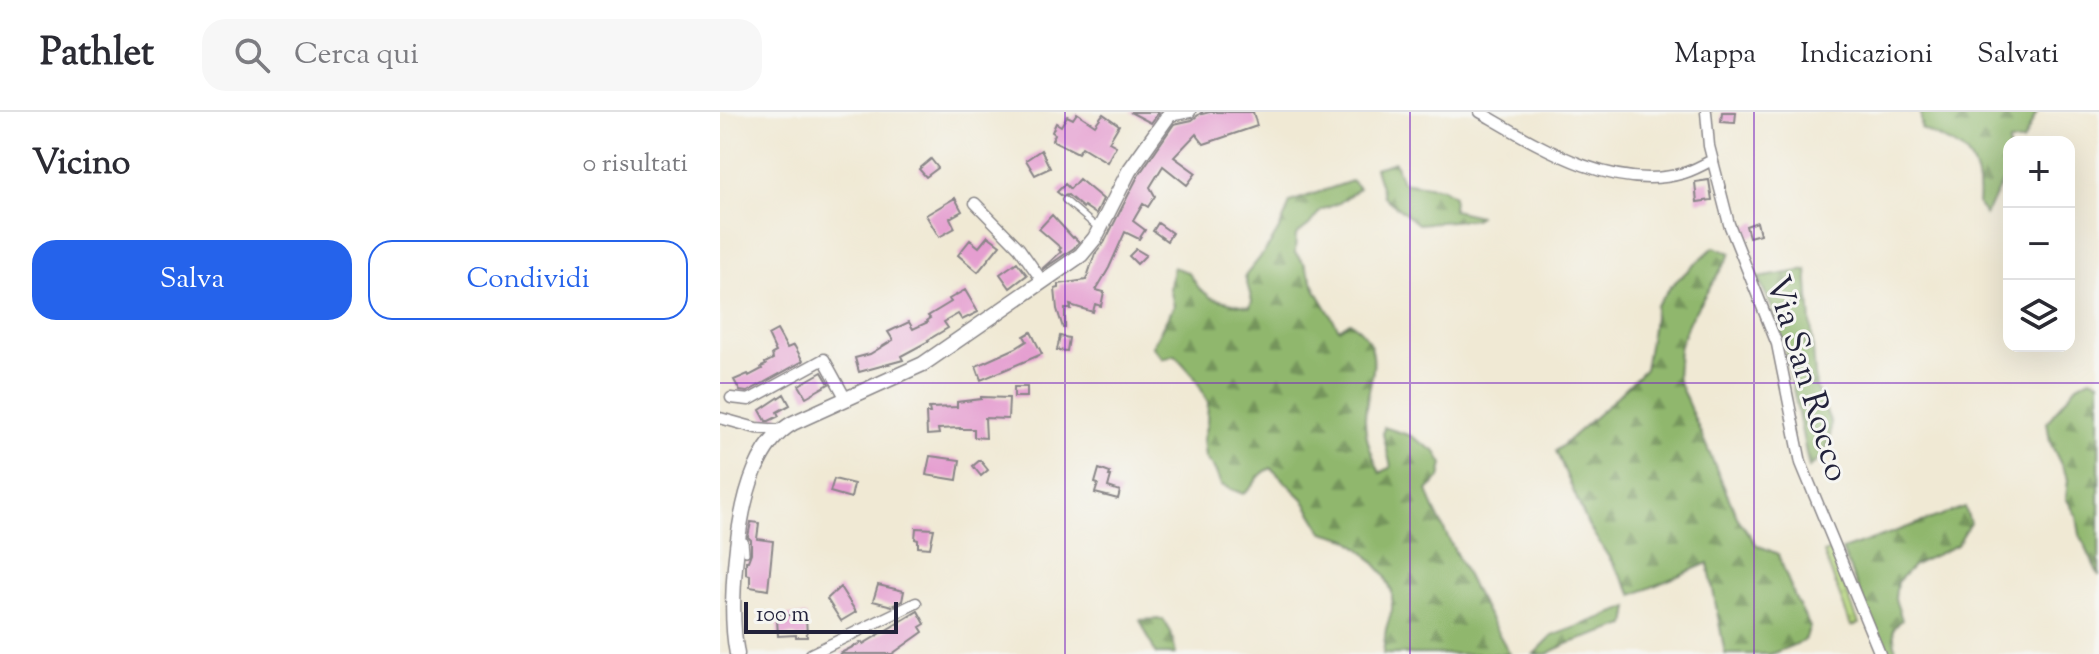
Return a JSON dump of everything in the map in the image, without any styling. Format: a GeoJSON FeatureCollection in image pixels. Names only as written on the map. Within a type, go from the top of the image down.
{"type":"FeatureCollection","features":[{"type":"Feature","properties":{"kind":"street"},"geometry":{"type":"LineString","coordinates":[[737,654],[734,611],[736,565],[743,546],[745,502],[766,449],[782,430],[923,364],[1081,255],[1100,230],[1129,171],[1170,114],[1190,112]]}},
{"type":"Feature","properties":{"kind":"street"},"geometry":{"type":"LineString","coordinates":[[1480,112],[1549,152],[1617,174],[1667,177],[1682,174],[1712,160]]}},
{"type":"Feature","properties":{"kind":"street","name":"Via San Rocco"},"geometry":{"type":"LineString","coordinates":[[1706,112],[1712,160],[1735,242],[1777,344],[1801,463],[1880,654]]}},
{"type":"Feature","properties":{"kind":"street"},"geometry":{"type":"LineString","coordinates":[[975,203],[1019,248],[1043,282]]}},
{"type":"Feature","properties":{"kind":"street"},"geometry":{"type":"LineString","coordinates":[[731,398],[749,400],[824,359],[846,399]]}},
{"type":"Feature","properties":{"kind":"street"},"geometry":{"type":"LineString","coordinates":[[720,418],[756,428],[782,430]]}},
{"type":"Feature","properties":{"kind":"street"},"geometry":{"type":"LineString","coordinates":[[811,654],[916,603]]}},
{"type":"Feature","properties":{"kind":"lane"},"geometry":{"type":"LineString","coordinates":[[1065,200],[1100,230]]}},
{"type":"Feature","properties":{"kind":"green space"},"geometry":{"type":"Polygon","coordinates":[[[1921,112],[2037,112],[2026,136],[2003,136],[2003,180],[1985,215],[1978,204],[1978,182],[1967,155],[1921,128],[1921,112]]]}},
{"type":"Feature","properties":{"kind":"green space"},"geometry":{"type":"Polygon","coordinates":[[[1395,162],[1402,182],[1441,188],[1454,196],[1453,210],[1479,216],[1418,224],[1384,197],[1375,168],[1395,162]]]}},
{"type":"Feature","properties":{"kind":"green space"},"geometry":{"type":"Polygon","coordinates":[[[1352,181],[1359,188],[1339,203],[1321,210],[1296,235],[1295,253],[1304,263],[1339,329],[1350,322],[1370,344],[1373,367],[1365,426],[1380,473],[1391,467],[1384,427],[1411,436],[1436,452],[1443,464],[1440,478],[1427,490],[1475,592],[1510,654],[1383,654],[1392,610],[1392,592],[1384,574],[1348,539],[1323,532],[1303,499],[1271,468],[1261,474],[1243,494],[1221,485],[1215,470],[1205,458],[1203,439],[1208,402],[1194,376],[1175,355],[1163,359],[1152,346],[1174,306],[1170,288],[1173,267],[1188,272],[1199,288],[1212,298],[1250,307],[1252,301],[1245,276],[1277,233],[1290,202],[1352,181]]]}},
{"type":"Feature","properties":{"kind":"green space"},"geometry":{"type":"Polygon","coordinates":[[[1714,247],[1731,253],[1689,321],[1679,348],[1677,378],[1737,517],[1757,545],[1778,554],[1810,627],[1804,641],[1771,654],[1725,654],[1708,563],[1633,595],[1588,525],[1556,451],[1645,369],[1656,305],[1674,283],[1714,247]]]}},
{"type":"Feature","properties":{"kind":"green space"},"geometry":{"type":"Polygon","coordinates":[[[1807,270],[1816,388],[1831,423],[1825,454],[1809,468],[1776,316],[1758,278],[1807,270]]]}},
{"type":"Feature","properties":{"kind":"green space"},"geometry":{"type":"Polygon","coordinates":[[[2090,378],[2099,381],[2099,576],[2080,535],[2077,517],[2066,498],[2068,479],[2050,442],[2047,422],[2077,385],[2090,378]]]}},
{"type":"Feature","properties":{"kind":"green space"},"geometry":{"type":"Polygon","coordinates":[[[1965,507],[1970,523],[1957,545],[1914,565],[1897,582],[1895,599],[1902,620],[1893,629],[1896,654],[1885,654],[1842,550],[1965,507]]]}},
{"type":"Feature","properties":{"kind":"green space"},"geometry":{"type":"Polygon","coordinates":[[[1830,550],[1859,624],[1851,626],[1824,553],[1830,550]]]}},
{"type":"Feature","properties":{"kind":"green space"},"geometry":{"type":"Polygon","coordinates":[[[1629,607],[1626,625],[1567,644],[1547,654],[1534,654],[1552,636],[1629,607]]]}},
{"type":"Feature","properties":{"kind":"green space"},"geometry":{"type":"Polygon","coordinates":[[[1163,619],[1171,632],[1176,654],[1156,654],[1140,620],[1163,619]]]}},
{"type":"Feature","properties":{"kind":"building"},"geometry":{"type":"Polygon","coordinates":[[[1130,112],[1159,112],[1151,123],[1130,112]]]}},
{"type":"Feature","properties":{"kind":"building"},"geometry":{"type":"Polygon","coordinates":[[[1202,112],[1253,112],[1257,126],[1204,144],[1196,134],[1174,157],[1196,173],[1187,185],[1163,166],[1150,187],[1155,196],[1148,207],[1143,204],[1133,221],[1145,230],[1139,239],[1125,232],[1096,290],[1104,292],[1101,306],[1095,304],[1093,312],[1070,305],[1071,309],[1065,309],[1063,328],[1055,289],[1059,288],[1059,284],[1086,280],[1095,254],[1104,243],[1138,176],[1174,124],[1192,120],[1202,112]]]}},
{"type":"Feature","properties":{"kind":"building"},"geometry":{"type":"Polygon","coordinates":[[[1722,112],[1736,112],[1735,123],[1721,122],[1722,112]]]}},
{"type":"Feature","properties":{"kind":"building"},"geometry":{"type":"Polygon","coordinates":[[[1077,113],[1095,125],[1103,114],[1119,125],[1109,142],[1116,146],[1107,162],[1082,147],[1078,153],[1052,140],[1056,123],[1061,126],[1067,116],[1073,119],[1077,113]]]}},
{"type":"Feature","properties":{"kind":"building"},"geometry":{"type":"Polygon","coordinates":[[[1041,150],[1050,168],[1035,175],[1026,160],[1041,150]]]}},
{"type":"Feature","properties":{"kind":"building"},"geometry":{"type":"Polygon","coordinates":[[[931,159],[938,168],[926,177],[919,169],[931,159]]]}},
{"type":"Feature","properties":{"kind":"building"},"geometry":{"type":"Polygon","coordinates":[[[1079,179],[1103,199],[1096,214],[1068,195],[1062,196],[1057,192],[1065,184],[1070,189],[1079,179]]]}},
{"type":"Feature","properties":{"kind":"building"},"geometry":{"type":"Polygon","coordinates":[[[1709,180],[1712,200],[1697,202],[1695,182],[1709,180]]]}},
{"type":"Feature","properties":{"kind":"building"},"geometry":{"type":"Polygon","coordinates":[[[955,198],[962,211],[950,218],[955,228],[939,237],[926,215],[955,198]]]}},
{"type":"Feature","properties":{"kind":"building"},"geometry":{"type":"Polygon","coordinates":[[[1052,215],[1079,242],[1043,269],[1061,252],[1061,248],[1039,229],[1052,215]]]}},
{"type":"Feature","properties":{"kind":"building"},"geometry":{"type":"Polygon","coordinates":[[[1757,222],[1760,234],[1749,237],[1746,226],[1757,222]]]}},
{"type":"Feature","properties":{"kind":"building"},"geometry":{"type":"Polygon","coordinates":[[[1158,223],[1172,233],[1167,241],[1153,231],[1158,223]]]}},
{"type":"Feature","properties":{"kind":"building"},"geometry":{"type":"Polygon","coordinates":[[[988,236],[1000,245],[978,272],[958,255],[970,240],[979,247],[988,236]]]}},
{"type":"Feature","properties":{"kind":"building"},"geometry":{"type":"Polygon","coordinates":[[[1136,249],[1146,255],[1137,264],[1129,256],[1136,249]]]}},
{"type":"Feature","properties":{"kind":"building"},"geometry":{"type":"Polygon","coordinates":[[[1017,262],[1027,275],[1010,288],[1000,274],[1017,262]]]}},
{"type":"Feature","properties":{"kind":"building"},"geometry":{"type":"Polygon","coordinates":[[[965,290],[978,312],[962,320],[958,314],[944,322],[948,328],[901,356],[903,360],[859,372],[855,358],[870,354],[893,340],[888,332],[909,322],[913,329],[928,322],[928,316],[965,290]]]}},
{"type":"Feature","properties":{"kind":"building"},"geometry":{"type":"Polygon","coordinates":[[[777,330],[787,348],[794,345],[803,361],[747,392],[740,391],[734,380],[762,369],[765,363],[773,359],[772,354],[776,352],[768,335],[777,330]]]}},
{"type":"Feature","properties":{"kind":"building"},"geometry":{"type":"Polygon","coordinates":[[[1031,332],[1042,354],[981,380],[976,366],[1016,348],[1027,341],[1024,336],[1031,332]]]}},
{"type":"Feature","properties":{"kind":"building"},"geometry":{"type":"Polygon","coordinates":[[[1060,336],[1069,338],[1067,351],[1057,350],[1060,336]]]}},
{"type":"Feature","properties":{"kind":"building"},"geometry":{"type":"Polygon","coordinates":[[[822,372],[829,384],[806,397],[799,385],[822,372]]]}},
{"type":"Feature","properties":{"kind":"building"},"geometry":{"type":"Polygon","coordinates":[[[1014,387],[1027,387],[1027,397],[1014,397],[1014,387]]]}},
{"type":"Feature","properties":{"kind":"building"},"geometry":{"type":"Polygon","coordinates":[[[784,394],[790,405],[777,412],[779,416],[766,421],[760,410],[784,394]]]}},
{"type":"Feature","properties":{"kind":"building"},"geometry":{"type":"Polygon","coordinates":[[[981,397],[1009,398],[1008,419],[985,418],[986,438],[974,437],[974,429],[960,428],[938,429],[939,434],[927,435],[926,413],[930,413],[929,408],[957,407],[957,402],[981,397]]]}},
{"type":"Feature","properties":{"kind":"building"},"geometry":{"type":"Polygon","coordinates":[[[930,456],[960,460],[957,480],[926,475],[930,456]]]}},
{"type":"Feature","properties":{"kind":"building"},"geometry":{"type":"Polygon","coordinates":[[[980,460],[988,470],[981,476],[973,466],[980,460]]]}},
{"type":"Feature","properties":{"kind":"building"},"geometry":{"type":"Polygon","coordinates":[[[1099,469],[1110,473],[1108,487],[1120,491],[1118,499],[1095,493],[1099,469]]]}},
{"type":"Feature","properties":{"kind":"building"},"geometry":{"type":"Polygon","coordinates":[[[834,479],[854,484],[851,498],[830,492],[834,479]]]}},
{"type":"Feature","properties":{"kind":"building"},"geometry":{"type":"Polygon","coordinates":[[[751,522],[759,523],[757,539],[773,541],[768,590],[750,587],[750,575],[746,574],[746,561],[751,553],[748,537],[751,522]]]}},
{"type":"Feature","properties":{"kind":"building"},"geometry":{"type":"Polygon","coordinates":[[[916,528],[934,529],[930,548],[918,547],[916,528]]]}},
{"type":"Feature","properties":{"kind":"building"},"geometry":{"type":"Polygon","coordinates":[[[878,585],[904,591],[902,601],[892,606],[873,601],[878,585]]]}},
{"type":"Feature","properties":{"kind":"building"},"geometry":{"type":"Polygon","coordinates":[[[840,587],[856,612],[841,621],[827,599],[840,587]]]}},
{"type":"Feature","properties":{"kind":"building"},"geometry":{"type":"Polygon","coordinates":[[[918,611],[925,624],[920,627],[923,632],[892,654],[839,654],[863,644],[918,611]]]}},
{"type":"Feature","properties":{"kind":"building"},"geometry":{"type":"Polygon","coordinates":[[[779,615],[806,615],[807,637],[778,636],[779,615]]]}}]}
